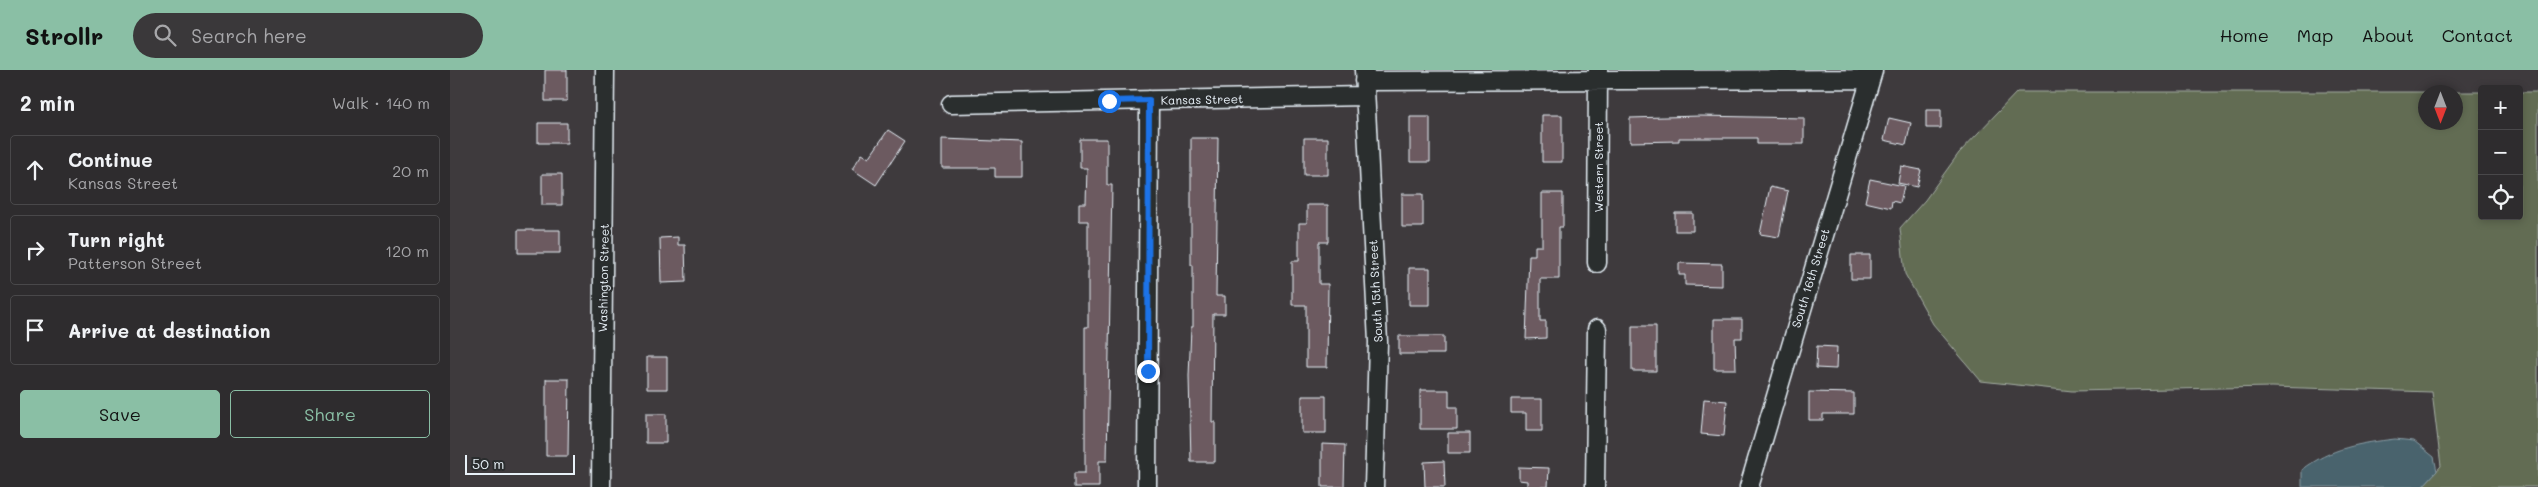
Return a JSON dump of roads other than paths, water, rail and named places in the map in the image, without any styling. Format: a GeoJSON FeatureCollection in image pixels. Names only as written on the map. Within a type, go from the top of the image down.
{"type":"FeatureCollection","features":[{"type":"Feature","properties":{"kind":"street","name":"Washington Street"},"geometry":{"type":"LineString","coordinates":[[601,487],[605,70]]}},
{"type":"Feature","properties":{"kind":"street","name":"Kansas Street"},"geometry":{"type":"LineString","coordinates":[[951,104],[1149,100],[1364,82],[1598,75],[1872,75]]}},
{"type":"Feature","properties":{"kind":"street","name":"Western Street"},"geometry":{"type":"LineString","coordinates":[[1597,263],[1598,75]]}},
{"type":"Feature","properties":{"kind":"street","name":"South 16th Street"},"geometry":{"type":"LineString","coordinates":[[1749,487],[1872,75]]}},
{"type":"Feature","properties":{"kind":"street","name":"South 15th Street"},"geometry":{"type":"LineString","coordinates":[[1364,82],[1378,342],[1374,487]]}},
{"type":"Feature","properties":{"kind":"street"},"geometry":{"type":"LineString","coordinates":[[1147,487],[1149,100]]}},
{"type":"Feature","properties":{"kind":"street"},"geometry":{"type":"LineString","coordinates":[[1595,487],[1596,329]]}},
{"type":"Feature","properties":{"kind":"water"},"geometry":{"type":"Polygon","coordinates":[[[2395,439],[2414,441],[2434,457],[2437,471],[2422,487],[2302,487],[2302,470],[2324,456],[2370,442],[2395,439]]]}}]}
